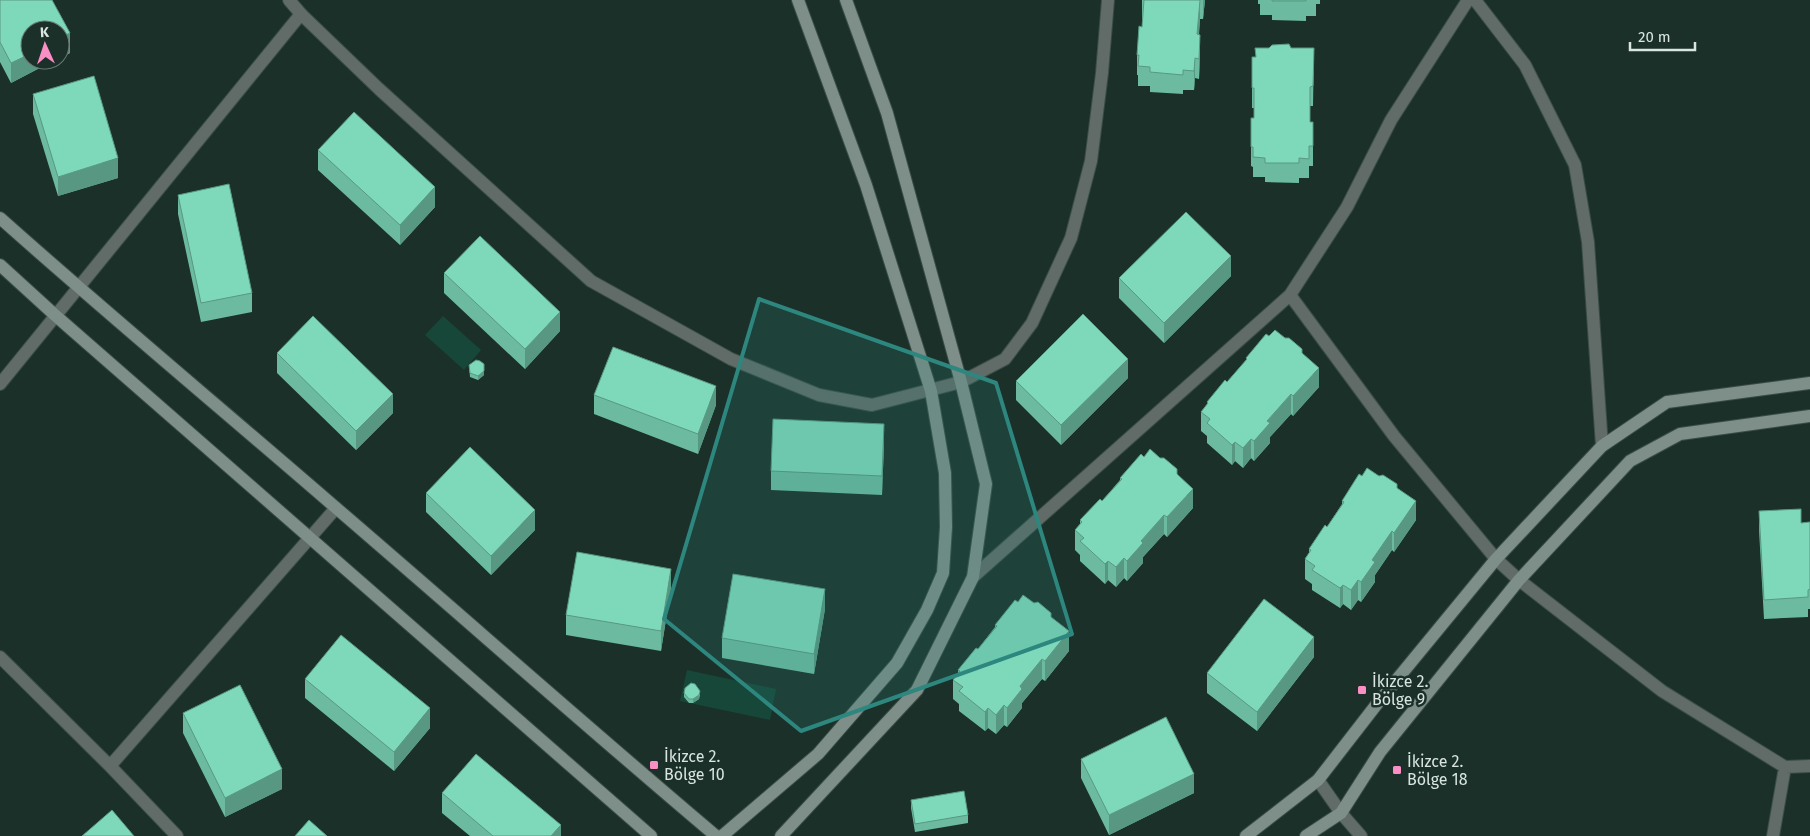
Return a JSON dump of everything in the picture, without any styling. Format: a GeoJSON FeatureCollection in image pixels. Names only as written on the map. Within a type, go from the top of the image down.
{"type":"FeatureCollection","features":[{"type":"Feature","properties":{"kind":"main road"},"geometry":{"type":"LineString","coordinates":[[722,836],[818,754],[897,663],[927,610],[943,573],[946,527],[945,473],[931,391],[866,185],[798,0]]}},
{"type":"Feature","properties":{"kind":"main road"},"geometry":{"type":"LineString","coordinates":[[781,836],[917,690],[973,577],[986,484],[961,382],[887,113],[846,0]]}},
{"type":"Feature","properties":{"kind":"main road"},"geometry":{"type":"LineString","coordinates":[[0,218],[607,744],[716,836]]}},
{"type":"Feature","properties":{"kind":"main road"},"geometry":{"type":"LineString","coordinates":[[0,265],[650,836]]}},
{"type":"Feature","properties":{"kind":"main road"},"geometry":{"type":"LineString","coordinates":[[1246,836],[1318,780],[1380,700],[1496,559],[1602,446],[1667,402],[1810,383]]}},
{"type":"Feature","properties":{"kind":"main road"},"geometry":{"type":"LineString","coordinates":[[1306,836],[1341,813],[1380,752],[1519,580],[1630,461],[1680,434],[1810,416]]}},
{"type":"Feature","properties":{"kind":"street"},"geometry":{"type":"LineString","coordinates":[[289,0],[301,14],[379,89],[591,281],[731,359],[819,395],[872,405],[961,382],[1005,359],[1032,323],[1071,238],[1091,161],[1102,73],[1108,0]]}},
{"type":"Feature","properties":{"kind":"street"},"geometry":{"type":"LineString","coordinates":[[973,577],[1290,295],[1348,207],[1391,120],[1468,0]]}},
{"type":"Feature","properties":{"kind":"street"},"geometry":{"type":"LineString","coordinates":[[1476,0],[1525,65],[1575,164],[1588,242],[1602,446]]}},
{"type":"Feature","properties":{"kind":"street"},"geometry":{"type":"LineString","coordinates":[[0,384],[301,14]]}},
{"type":"Feature","properties":{"kind":"street"},"geometry":{"type":"LineString","coordinates":[[1290,295],[1394,436],[1496,559],[1519,580],[1662,692],[1785,767],[1810,766]]}},
{"type":"Feature","properties":{"kind":"street"},"geometry":{"type":"LineString","coordinates":[[110,766],[336,508]]}},
{"type":"Feature","properties":{"kind":"street"},"geometry":{"type":"LineString","coordinates":[[0,658],[110,766],[177,836]]}},
{"type":"Feature","properties":{"kind":"street"},"geometry":{"type":"LineString","coordinates":[[1773,836],[1785,767]]}},
{"type":"Feature","properties":{"kind":"street"},"geometry":{"type":"LineString","coordinates":[[1318,780],[1341,813],[1361,836]]}},
{"type":"Feature","properties":{"kind":"highlighted area"},"geometry":{"type":"Polygon","coordinates":[[[759,299],[996,383],[1072,634],[801,731],[664,619],[759,299]]]}},
{"type":"Feature","properties":{"kind":"green space"},"geometry":{"type":"Polygon","coordinates":[[[443,316],[481,350],[464,370],[425,335],[443,316]]]}},
{"type":"Feature","properties":{"kind":"green space"},"geometry":{"type":"Polygon","coordinates":[[[687,670],[776,689],[770,720],[680,701],[687,670]]]}},
{"type":"Feature","properties":{"kind":"building"},"geometry":{"type":"Polygon","coordinates":[[[0,0],[52,0],[63,20],[20,20],[20,59],[11,63],[0,42],[0,0]]]}},
{"type":"Feature","properties":{"kind":"building"},"geometry":{"type":"Polygon","coordinates":[[[1144,0],[1200,0],[1197,34],[1200,35],[1199,59],[1195,58],[1194,71],[1183,70],[1183,75],[1150,72],[1150,67],[1138,66],[1139,26],[1142,27],[1144,0]]]}},
{"type":"Feature","properties":{"kind":"building"},"geometry":{"type":"Polygon","coordinates":[[[1306,0],[1306,1],[1272,1],[1306,0]]]}},
{"type":"Feature","properties":{"kind":"building"},"geometry":{"type":"Polygon","coordinates":[[[1289,44],[1291,48],[1314,48],[1313,86],[1310,87],[1310,122],[1313,122],[1313,146],[1309,146],[1309,159],[1299,158],[1299,163],[1265,163],[1265,158],[1253,157],[1253,147],[1251,147],[1251,118],[1254,118],[1252,57],[1256,57],[1255,48],[1269,48],[1272,45],[1289,44]]]}},
{"type":"Feature","properties":{"kind":"building"},"geometry":{"type":"Polygon","coordinates":[[[94,76],[118,158],[58,177],[33,94],[94,76]]]}},
{"type":"Feature","properties":{"kind":"building"},"geometry":{"type":"Polygon","coordinates":[[[354,112],[435,187],[400,225],[318,150],[354,112]]]}},
{"type":"Feature","properties":{"kind":"building"},"geometry":{"type":"Polygon","coordinates":[[[229,184],[252,293],[201,303],[178,195],[229,184]]]}},
{"type":"Feature","properties":{"kind":"building"},"geometry":{"type":"Polygon","coordinates":[[[1186,212],[1231,256],[1164,323],[1119,278],[1186,212]]]}},
{"type":"Feature","properties":{"kind":"building"},"geometry":{"type":"Polygon","coordinates":[[[480,236],[560,312],[525,349],[444,273],[480,236]]]}},
{"type":"Feature","properties":{"kind":"building"},"geometry":{"type":"Polygon","coordinates":[[[1083,314],[1128,359],[1061,425],[1016,381],[1083,314]]]}},
{"type":"Feature","properties":{"kind":"building"},"geometry":{"type":"Polygon","coordinates":[[[313,316],[393,394],[356,431],[277,353],[313,316]]]}},
{"type":"Feature","properties":{"kind":"building"},"geometry":{"type":"Polygon","coordinates":[[[1275,330],[1285,338],[1289,338],[1302,349],[1302,353],[1319,368],[1293,396],[1291,394],[1267,421],[1270,423],[1254,441],[1251,439],[1243,448],[1235,442],[1232,445],[1207,423],[1210,419],[1201,412],[1225,380],[1227,382],[1266,334],[1269,336],[1275,330]]]}},
{"type":"Feature","properties":{"kind":"building"},"geometry":{"type":"Polygon","coordinates":[[[613,347],[716,386],[698,434],[594,395],[613,347]]]}},
{"type":"Feature","properties":{"kind":"building"},"geometry":{"type":"Polygon","coordinates":[[[476,360],[484,364],[484,371],[478,376],[470,373],[469,365],[476,360]]]}},
{"type":"Feature","properties":{"kind":"building"},"geometry":{"type":"Polygon","coordinates":[[[773,419],[884,424],[882,476],[771,471],[773,419]]]}},
{"type":"Feature","properties":{"kind":"building"},"geometry":{"type":"Polygon","coordinates":[[[470,447],[535,510],[491,556],[426,493],[470,447]]]}},
{"type":"Feature","properties":{"kind":"building"},"geometry":{"type":"Polygon","coordinates":[[[1150,449],[1177,469],[1177,474],[1193,489],[1167,517],[1164,515],[1141,541],[1143,543],[1127,561],[1124,558],[1116,567],[1108,561],[1105,564],[1080,541],[1084,538],[1075,530],[1082,522],[1080,520],[1100,499],[1102,501],[1141,454],[1144,457],[1150,449]]]}},
{"type":"Feature","properties":{"kind":"building"},"geometry":{"type":"Polygon","coordinates":[[[1367,468],[1397,484],[1397,488],[1416,501],[1372,560],[1375,562],[1361,582],[1358,580],[1351,590],[1343,585],[1340,588],[1312,570],[1315,566],[1305,559],[1311,550],[1309,549],[1325,525],[1327,527],[1344,502],[1342,501],[1359,474],[1362,476],[1367,468]]]}},
{"type":"Feature","properties":{"kind":"building"},"geometry":{"type":"Polygon","coordinates":[[[1801,509],[1801,523],[1810,522],[1810,589],[1808,590],[1808,597],[1764,600],[1759,511],[1801,509]]]}},
{"type":"Feature","properties":{"kind":"building"},"geometry":{"type":"Polygon","coordinates":[[[577,552],[671,569],[661,631],[566,615],[577,552]]]}},
{"type":"Feature","properties":{"kind":"building"},"geometry":{"type":"Polygon","coordinates":[[[733,574],[825,589],[814,654],[722,638],[733,574]]]}},
{"type":"Feature","properties":{"kind":"building"},"geometry":{"type":"Polygon","coordinates":[[[1023,595],[1034,603],[1038,602],[1051,613],[1051,617],[1069,631],[1045,661],[1042,659],[1020,686],[1022,689],[1007,708],[1004,705],[996,715],[988,708],[985,712],[959,691],[963,687],[953,680],[960,671],[958,670],[997,626],[995,625],[1015,600],[1018,602],[1023,595]]]}},
{"type":"Feature","properties":{"kind":"building"},"geometry":{"type":"Polygon","coordinates":[[[1264,599],[1314,637],[1257,712],[1207,673],[1264,599]]]}},
{"type":"Feature","properties":{"kind":"building"},"geometry":{"type":"Polygon","coordinates":[[[341,635],[430,708],[394,752],[305,679],[341,635]]]}},
{"type":"Feature","properties":{"kind":"building"},"geometry":{"type":"Polygon","coordinates":[[[691,683],[695,684],[700,691],[699,695],[689,699],[684,693],[685,688],[691,683]]]}},
{"type":"Feature","properties":{"kind":"building"},"geometry":{"type":"Polygon","coordinates":[[[240,685],[282,769],[225,798],[183,713],[240,685]]]}},
{"type":"Feature","properties":{"kind":"building"},"geometry":{"type":"Polygon","coordinates":[[[1166,717],[1194,774],[1109,815],[1081,759],[1166,717]]]}},
{"type":"Feature","properties":{"kind":"building"},"geometry":{"type":"Polygon","coordinates":[[[476,754],[561,825],[551,836],[493,836],[442,793],[476,754]]]}},
{"type":"Feature","properties":{"kind":"building"},"geometry":{"type":"Polygon","coordinates":[[[964,791],[968,815],[915,824],[911,800],[964,791]]]}},
{"type":"Feature","properties":{"kind":"building"},"geometry":{"type":"Polygon","coordinates":[[[112,810],[134,836],[82,836],[112,810]]]}},
{"type":"Feature","properties":{"kind":"building"},"geometry":{"type":"Polygon","coordinates":[[[309,820],[327,836],[295,836],[309,820]]]}},
{"type":"Feature","properties":{"kind":"place","name":"İkizce 2. Bölge 9"},"geometry":{"type":"Point","coordinates":[1362,690]}},
{"type":"Feature","properties":{"kind":"place","name":"İkizce 2. Bölge 10"},"geometry":{"type":"Point","coordinates":[654,765]}},
{"type":"Feature","properties":{"kind":"place","name":"İkizce 2. Bölge 18"},"geometry":{"type":"Point","coordinates":[1397,770]}}]}
